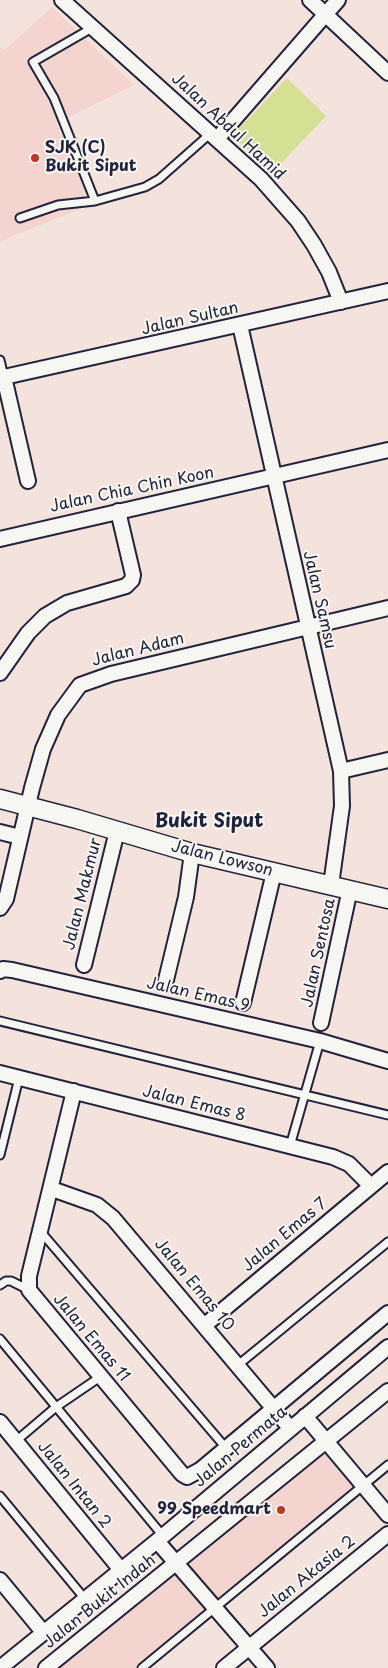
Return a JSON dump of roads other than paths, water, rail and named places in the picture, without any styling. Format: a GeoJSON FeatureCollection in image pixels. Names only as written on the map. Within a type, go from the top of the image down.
{"type":"FeatureCollection","features":[{"type":"Feature","properties":{"kind":"street","name":"Jalan Abdul Hamid"},"geometry":{"type":"LineString","coordinates":[[62,0],[261,179],[298,221],[329,272],[341,302]]}},
{"type":"Feature","properties":{"kind":"street"},"geometry":{"type":"LineString","coordinates":[[310,0],[388,73]]}},
{"type":"Feature","properties":{"kind":"street"},"geometry":{"type":"LineString","coordinates":[[214,136],[338,0]]}},
{"type":"Feature","properties":{"kind":"street","name":"Jalan Sultan"},"geometry":{"type":"LineString","coordinates":[[2,378],[388,291]]}},
{"type":"Feature","properties":{"kind":"street","name":"Jalan Samsu"},"geometry":{"type":"LineString","coordinates":[[240,325],[341,771],[342,806],[331,885]]}},
{"type":"Feature","properties":{"kind":"street"},"geometry":{"type":"LineString","coordinates":[[2,378],[28,481]]}},
{"type":"Feature","properties":{"kind":"street","name":"Jalan Chia Chin Koon"},"geometry":{"type":"LineString","coordinates":[[0,539],[388,450]]}},
{"type":"Feature","properties":{"kind":"street"},"geometry":{"type":"LineString","coordinates":[[0,673],[28,633],[45,616],[66,603],[126,586],[132,580],[133,575],[118,511]]}},
{"type":"Feature","properties":{"kind":"street","name":"Jalan Adam"},"geometry":{"type":"LineString","coordinates":[[27,806],[43,749],[58,715],[80,685],[112,674],[388,608]]}},
{"type":"Feature","properties":{"kind":"street"},"geometry":{"type":"LineString","coordinates":[[341,771],[388,760]]}},
{"type":"Feature","properties":{"kind":"street","name":"Jalan Lowson"},"geometry":{"type":"LineString","coordinates":[[0,799],[192,853],[388,899]]}},
{"type":"Feature","properties":{"kind":"street"},"geometry":{"type":"LineString","coordinates":[[0,908],[6,899],[27,806]]}},
{"type":"Feature","properties":{"kind":"street","name":"Jalan Makmur"},"geometry":{"type":"LineString","coordinates":[[84,965],[117,831]]}},
{"type":"Feature","properties":{"kind":"street"},"geometry":{"type":"LineString","coordinates":[[0,832],[20,837]]}},
{"type":"Feature","properties":{"kind":"street"},"geometry":{"type":"LineString","coordinates":[[166,980],[183,912],[192,853]]}},
{"type":"Feature","properties":{"kind":"street"},"geometry":{"type":"LineString","coordinates":[[243,1003],[274,872]]}},
{"type":"Feature","properties":{"kind":"street","name":"Jalan Sentosa"},"geometry":{"type":"LineString","coordinates":[[321,1023],[350,889]]}},
{"type":"Feature","properties":{"kind":"street","name":"Jalan Emas 9"},"geometry":{"type":"LineString","coordinates":[[0,971],[3,969],[12,970],[320,1041],[388,1061]]}},
{"type":"Feature","properties":{"kind":"street","name":"Jalan Emas 8"},"geometry":{"type":"LineString","coordinates":[[0,1073],[342,1160],[371,1186]]}},
{"type":"Feature","properties":{"kind":"street","name":"Jalan Emas 11"},"geometry":{"type":"LineString","coordinates":[[74,1091],[52,1189],[29,1276],[29,1290],[182,1474],[188,1477],[227,1449],[388,1313]]}},
{"type":"Feature","properties":{"kind":"street","name":"Jalan Emas 7"},"geometry":{"type":"LineString","coordinates":[[205,1325],[388,1172]]}},
{"type":"Feature","properties":{"kind":"street","name":"Jalan Emas 10"},"geometry":{"type":"LineString","coordinates":[[52,1189],[106,1210],[290,1428]]}},
{"type":"Feature","properties":{"kind":"street","name":"Jalan Permata"},"geometry":{"type":"LineString","coordinates":[[0,1668],[160,1538],[388,1347]]}},
{"type":"Feature","properties":{"kind":"street","name":"Jalan Bukit Indah"},"geometry":{"type":"LineString","coordinates":[[46,1668],[388,1391]]}},
{"type":"Feature","properties":{"kind":"street"},"geometry":{"type":"LineString","coordinates":[[305,1416],[388,1514]]}},
{"type":"Feature","properties":{"kind":"street","name":"Jalan Intan 2"},"geometry":{"type":"LineString","coordinates":[[0,1422],[121,1570]]}},
{"type":"Feature","properties":{"kind":"street","name":"Jalan Akasia 2"},"geometry":{"type":"LineString","coordinates":[[224,1668],[388,1534]]}},
{"type":"Feature","properties":{"kind":"street"},"geometry":{"type":"LineString","coordinates":[[160,1538],[177,1563],[267,1668]]}},
{"type":"Feature","properties":{"kind":"street"},"geometry":{"type":"LineString","coordinates":[[0,1580],[43,1632]]}},
{"type":"Feature","properties":{"kind":"lane"},"geometry":{"type":"LineString","coordinates":[[92,28],[33,62],[54,98],[95,202]]}},
{"type":"Feature","properties":{"kind":"lane"},"geometry":{"type":"LineString","coordinates":[[20,218],[58,205],[95,202],[152,184],[214,136]]}},
{"type":"Feature","properties":{"kind":"lane"},"geometry":{"type":"LineString","coordinates":[[0,360],[2,378]]}},
{"type":"Feature","properties":{"kind":"lane"},"geometry":{"type":"LineString","coordinates":[[0,1021],[388,1115]]}},
{"type":"Feature","properties":{"kind":"lane"},"geometry":{"type":"LineString","coordinates":[[290,1146],[320,1041]]}},
{"type":"Feature","properties":{"kind":"lane"},"geometry":{"type":"LineString","coordinates":[[0,1155],[19,1078]]}},
{"type":"Feature","properties":{"kind":"lane"},"geometry":{"type":"LineString","coordinates":[[41,1232],[227,1449]]}},
{"type":"Feature","properties":{"kind":"lane"},"geometry":{"type":"LineString","coordinates":[[238,1365],[388,1242]]}},
{"type":"Feature","properties":{"kind":"lane"},"geometry":{"type":"LineString","coordinates":[[0,1285],[6,1281],[29,1290]]}},
{"type":"Feature","properties":{"kind":"lane"},"geometry":{"type":"LineString","coordinates":[[0,1339],[160,1538]]}},
{"type":"Feature","properties":{"kind":"lane"},"geometry":{"type":"LineString","coordinates":[[16,1441],[56,1407],[100,1377]]}},
{"type":"Feature","properties":{"kind":"lane"},"geometry":{"type":"LineString","coordinates":[[142,1668],[388,1465]]}},
{"type":"Feature","properties":{"kind":"lane"},"geometry":{"type":"LineString","coordinates":[[0,1496],[85,1598]]}},
{"type":"Feature","properties":{"kind":"place","name":"SJK (C) Bukit Siput"},"geometry":{"type":"Point","coordinates":[35,158]}},
{"type":"Feature","properties":{"kind":"place","name":"99 Speedmart"},"geometry":{"type":"Point","coordinates":[281,1510]}},
{"type":"Feature","properties":{"kind":"district","name":"Bukit Siput"},"geometry":{"type":"Point","coordinates":[209,822]}}]}
